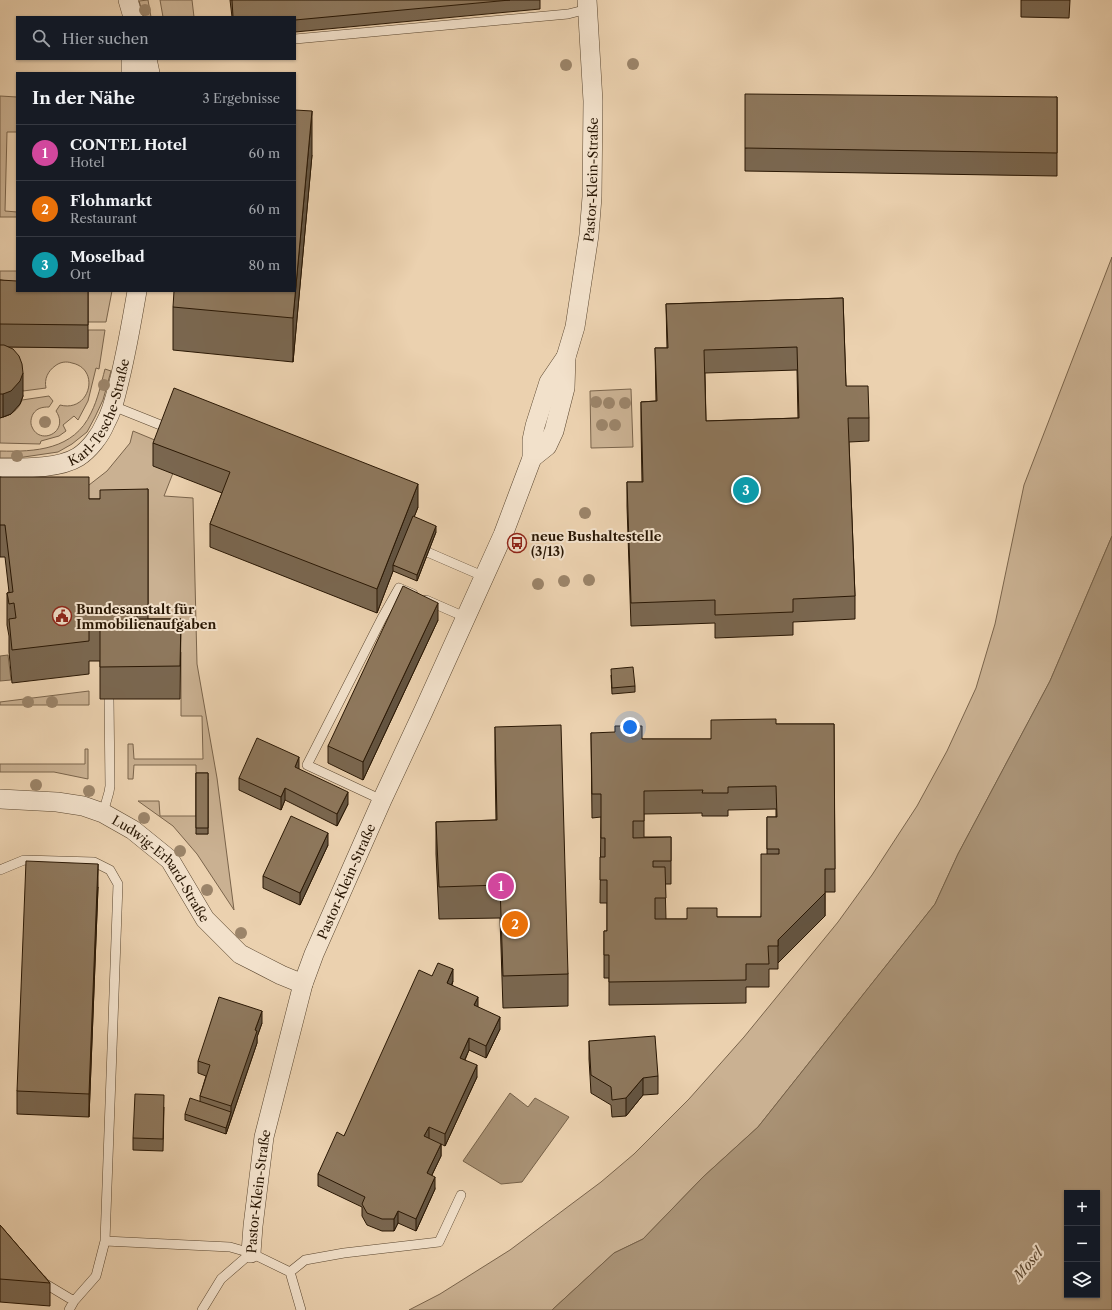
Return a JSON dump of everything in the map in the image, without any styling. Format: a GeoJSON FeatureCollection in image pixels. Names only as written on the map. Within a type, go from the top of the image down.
{"type":"FeatureCollection","features":[{"type":"Feature","properties":{"kind":"street","name":"Pastor-Klein-Straße"},"geometry":{"type":"LineString","coordinates":[[251,1254],[264,1137],[303,984],[314,954],[465,617],[485,577],[503,535],[532,458],[547,446],[554,431],[565,388],[566,357],[575,327],[589,235],[592,197],[593,101],[588,5]]}},
{"type":"Feature","properties":{"kind":"street"},"geometry":{"type":"LineString","coordinates":[[130,60],[131,72]]}},
{"type":"Feature","properties":{"kind":"street"},"geometry":{"type":"LineString","coordinates":[[147,60],[150,72]]}},
{"type":"Feature","properties":{"kind":"street","name":"Karl-Tesche-Straße"},"geometry":{"type":"LineString","coordinates":[[0,468],[30,468],[60,463],[78,457],[94,442],[105,425],[113,406],[129,340],[137,292]]}},
{"type":"Feature","properties":{"kind":"street","name":"Ludwig-Erhard-Straße"},"geometry":{"type":"LineString","coordinates":[[0,799],[57,802],[83,806],[103,813],[133,830],[170,860],[205,919],[240,954],[281,975],[303,984]]}},
{"type":"Feature","properties":{"kind":"lane"},"geometry":{"type":"LineString","coordinates":[[296,38],[568,14],[588,5]]}},
{"type":"Feature","properties":{"kind":"lane"},"geometry":{"type":"LineString","coordinates":[[113,406],[168,428]]}},
{"type":"Feature","properties":{"kind":"lane"},"geometry":{"type":"LineString","coordinates":[[411,545],[485,577]]}},
{"type":"Feature","properties":{"kind":"lane"},"geometry":{"type":"LineString","coordinates":[[382,800],[307,765],[382,618],[399,588],[465,617]]}},
{"type":"Feature","properties":{"kind":"lane"},"geometry":{"type":"LineString","coordinates":[[103,813],[110,786],[109,699]]}},
{"type":"Feature","properties":{"kind":"lane"},"geometry":{"type":"LineString","coordinates":[[0,870],[24,860],[94,862],[110,870],[118,884],[105,1241],[96,1276],[68,1310]]}},
{"type":"Feature","properties":{"kind":"lane"},"geometry":{"type":"LineString","coordinates":[[290,1272],[305,1260],[344,1253],[439,1242],[461,1195]]}},
{"type":"Feature","properties":{"kind":"lane"},"geometry":{"type":"LineString","coordinates":[[105,1241],[230,1247],[251,1254],[290,1272],[301,1310]]}},
{"type":"Feature","properties":{"kind":"lane","name":"Pastor-Klein-Straße"},"geometry":{"type":"LineString","coordinates":[[202,1310],[221,1278],[251,1254]]}},
{"type":"Feature","properties":{"kind":"lane"},"geometry":{"type":"LineString","coordinates":[[35,1271],[44,1283],[74,1301]]}},
{"type":"Feature","properties":{"kind":"shaded area"},"geometry":{"type":"Polygon","coordinates":[[[148,0],[151,16],[144,16],[139,1],[148,0]]]}},
{"type":"Feature","properties":{"kind":"shaded area"},"geometry":{"type":"Polygon","coordinates":[[[160,0],[192,0],[194,16],[163,16],[160,0]]]}},
{"type":"Feature","properties":{"kind":"shaded area"},"geometry":{"type":"Polygon","coordinates":[[[0,96],[16,97],[16,132],[7,132],[5,211],[16,212],[16,217],[0,217],[0,96]]]}},
{"type":"Feature","properties":{"kind":"shaded area"},"geometry":{"type":"Polygon","coordinates":[[[1112,257],[1112,536],[1050,681],[958,854],[935,904],[758,1127],[703,1177],[643,1239],[614,1253],[552,1310],[409,1310],[440,1294],[510,1250],[601,1182],[634,1154],[689,1099],[744,1037],[838,922],[872,875],[917,806],[947,751],[976,688],[995,624],[1024,485],[1112,257]]]}},
{"type":"Feature","properties":{"kind":"shaded area"},"geometry":{"type":"Polygon","coordinates":[[[0,271],[16,271],[16,292],[112,292],[106,322],[88,322],[0,304],[0,271]]]}},
{"type":"Feature","properties":{"kind":"shaded area"},"geometry":{"type":"Polygon","coordinates":[[[88,330],[105,330],[99,369],[96,368],[88,401],[78,420],[74,416],[63,425],[66,431],[59,436],[41,441],[40,444],[0,443],[0,418],[14,412],[22,400],[49,396],[53,401],[49,407],[36,410],[31,419],[31,425],[36,433],[47,436],[57,430],[59,418],[56,411],[60,405],[70,406],[79,403],[85,397],[89,381],[87,373],[81,367],[70,362],[63,362],[50,370],[46,378],[46,388],[23,391],[0,347],[88,348],[88,330]]]}},
{"type":"Feature","properties":{"kind":"shaded area"},"geometry":{"type":"Polygon","coordinates":[[[105,369],[111,371],[103,400],[87,432],[72,444],[58,452],[17,458],[0,458],[0,451],[27,451],[40,449],[64,442],[75,435],[84,425],[91,413],[105,369]]]}},
{"type":"Feature","properties":{"kind":"shaded area"},"geometry":{"type":"Polygon","coordinates":[[[631,389],[633,447],[591,448],[590,391],[631,389]]]}},
{"type":"Feature","properties":{"kind":"shaded area"},"geometry":{"type":"Polygon","coordinates":[[[133,431],[162,443],[173,473],[164,496],[193,498],[197,664],[217,778],[234,910],[197,854],[173,826],[138,801],[159,801],[160,816],[196,816],[196,765],[134,765],[133,779],[128,779],[128,744],[133,744],[134,759],[203,759],[202,716],[181,716],[181,652],[0,488],[89,485],[107,471],[130,443],[133,431]],[[208,779],[196,834],[208,834],[208,779]]]}},
{"type":"Feature","properties":{"kind":"shaded area"},"geometry":{"type":"Polygon","coordinates":[[[89,691],[89,705],[0,705],[0,702],[89,691]]]}},
{"type":"Feature","properties":{"kind":"shaded area"},"geometry":{"type":"Polygon","coordinates":[[[85,749],[88,749],[88,779],[54,772],[0,772],[0,764],[85,764],[85,749]]]}},
{"type":"Feature","properties":{"kind":"water","name":"Mosel"},"geometry":{"type":"Polygon","coordinates":[[[1112,536],[1112,1310],[552,1310],[614,1253],[643,1239],[703,1177],[758,1127],[935,904],[958,854],[1050,681],[1112,536]]]}},
{"type":"Feature","properties":{"kind":"water"},"geometry":{"type":"Polygon","coordinates":[[[8,655],[11,680],[0,681],[0,656],[8,655]]]}},
{"type":"Feature","properties":{"kind":"water"},"geometry":{"type":"Polygon","coordinates":[[[510,1093],[528,1107],[535,1098],[569,1117],[522,1182],[501,1184],[463,1161],[510,1093]]]}},
{"type":"Feature","properties":{"kind":"building"},"geometry":{"type":"Polygon","coordinates":[[[232,0],[510,0],[296,20],[296,16],[233,16],[232,0]]]}},
{"type":"Feature","properties":{"kind":"building"},"geometry":{"type":"Polygon","coordinates":[[[745,94],[1057,97],[1057,153],[745,148],[745,94]]]}},
{"type":"Feature","properties":{"kind":"building"},"geometry":{"type":"Polygon","coordinates":[[[296,110],[312,111],[296,285],[296,110]]]}},
{"type":"Feature","properties":{"kind":"building"},"geometry":{"type":"Polygon","coordinates":[[[0,280],[16,281],[16,292],[88,292],[88,325],[0,324],[0,280]]]}},
{"type":"Feature","properties":{"kind":"building"},"geometry":{"type":"Polygon","coordinates":[[[174,292],[295,292],[293,318],[173,307],[174,292]]]}},
{"type":"Feature","properties":{"kind":"building"},"geometry":{"type":"Polygon","coordinates":[[[843,298],[846,386],[868,386],[869,418],[848,418],[855,596],[793,599],[793,612],[715,615],[715,600],[631,603],[627,482],[643,482],[641,402],[657,401],[655,348],[668,348],[666,304],[843,298]],[[797,347],[704,350],[706,421],[799,418],[797,347]]]}},
{"type":"Feature","properties":{"kind":"building"},"geometry":{"type":"Polygon","coordinates":[[[0,345],[13,349],[19,356],[23,373],[20,381],[11,391],[3,394],[0,394],[0,345]]]}},
{"type":"Feature","properties":{"kind":"building"},"geometry":{"type":"Polygon","coordinates":[[[174,388],[418,484],[377,589],[210,524],[230,472],[153,443],[174,388]]]}},
{"type":"Feature","properties":{"kind":"building"},"geometry":{"type":"Polygon","coordinates":[[[0,477],[89,477],[89,499],[100,499],[100,490],[148,489],[148,607],[137,608],[137,619],[181,619],[180,666],[100,667],[100,628],[89,628],[89,641],[12,650],[9,619],[16,618],[14,603],[9,604],[7,593],[13,592],[5,525],[0,525],[0,477]]]}},
{"type":"Feature","properties":{"kind":"building"},"geometry":{"type":"Polygon","coordinates":[[[413,516],[436,526],[417,575],[393,565],[413,516]]]}},
{"type":"Feature","properties":{"kind":"building"},"geometry":{"type":"Polygon","coordinates":[[[403,586],[438,603],[363,762],[328,746],[403,586]]]}},
{"type":"Feature","properties":{"kind":"building"},"geometry":{"type":"Polygon","coordinates":[[[633,667],[635,686],[612,688],[611,669],[633,667]]]}},
{"type":"Feature","properties":{"kind":"building"},"geometry":{"type":"Polygon","coordinates":[[[776,719],[776,724],[834,724],[835,869],[825,869],[825,893],[778,940],[778,946],[768,946],[769,964],[746,964],[746,980],[609,982],[609,955],[604,955],[604,931],[607,931],[607,880],[600,880],[600,857],[605,857],[605,838],[601,838],[601,794],[592,794],[591,733],[615,732],[615,726],[642,726],[642,739],[711,739],[711,720],[776,719]],[[776,786],[728,787],[728,793],[702,793],[703,790],[644,791],[644,821],[633,821],[633,838],[671,837],[671,861],[653,861],[653,867],[665,867],[666,898],[655,898],[655,919],[687,919],[687,908],[717,908],[717,917],[761,917],[761,854],[779,854],[779,849],[767,849],[767,817],[777,817],[776,786]]]}},
{"type":"Feature","properties":{"kind":"building"},"geometry":{"type":"Polygon","coordinates":[[[561,725],[568,974],[503,976],[500,885],[439,887],[436,822],[497,820],[495,727],[561,725]]]}},
{"type":"Feature","properties":{"kind":"building"},"geometry":{"type":"Polygon","coordinates":[[[257,738],[299,757],[295,767],[348,792],[337,814],[285,788],[281,797],[239,778],[257,738]]]}},
{"type":"Feature","properties":{"kind":"building"},"geometry":{"type":"Polygon","coordinates":[[[196,773],[208,773],[208,828],[196,828],[196,773]]]}},
{"type":"Feature","properties":{"kind":"building"},"geometry":{"type":"Polygon","coordinates":[[[291,816],[328,833],[300,893],[263,876],[291,816]]]}},
{"type":"Feature","properties":{"kind":"building"},"geometry":{"type":"Polygon","coordinates":[[[26,861],[98,864],[89,1094],[17,1091],[26,861]]]}},
{"type":"Feature","properties":{"kind":"building"},"geometry":{"type":"Polygon","coordinates":[[[438,963],[453,969],[447,983],[478,997],[474,1005],[500,1017],[486,1046],[469,1038],[460,1058],[477,1065],[445,1134],[429,1127],[424,1136],[441,1144],[427,1173],[435,1177],[416,1219],[398,1211],[394,1219],[382,1219],[367,1213],[362,1204],[365,1197],[318,1174],[337,1132],[344,1136],[419,970],[432,976],[438,963]]]}},
{"type":"Feature","properties":{"kind":"building"},"geometry":{"type":"Polygon","coordinates":[[[219,997],[262,1011],[255,1030],[257,1031],[231,1106],[200,1096],[210,1065],[198,1061],[219,997]]]}},
{"type":"Feature","properties":{"kind":"building"},"geometry":{"type":"Polygon","coordinates":[[[655,1036],[658,1076],[643,1078],[626,1098],[612,1100],[611,1087],[591,1075],[589,1041],[655,1036]]]}},
{"type":"Feature","properties":{"kind":"building"},"geometry":{"type":"Polygon","coordinates":[[[135,1094],[164,1095],[163,1139],[133,1138],[135,1094]]]}},
{"type":"Feature","properties":{"kind":"building"},"geometry":{"type":"Polygon","coordinates":[[[190,1098],[231,1112],[226,1128],[185,1114],[190,1098]]]}},
{"type":"Feature","properties":{"kind":"building"},"geometry":{"type":"Polygon","coordinates":[[[0,1225],[50,1283],[0,1279],[0,1225]]]}},
{"type":"Feature","properties":{"kind":"place","name":"Moselbad"},"geometry":{"type":"Point","coordinates":[746,490]}},
{"type":"Feature","properties":{"kind":"place","name":"neue Bushaltestelle (3/13)"},"geometry":{"type":"Point","coordinates":[517,543]}},
{"type":"Feature","properties":{"kind":"place","name":"Bundesanstalt für Immobilienaufgaben"},"geometry":{"type":"Point","coordinates":[62,616]}},
{"type":"Feature","properties":{"kind":"place","name":"CONTEL Hotel"},"geometry":{"type":"Point","coordinates":[501,886]}},
{"type":"Feature","properties":{"kind":"place","name":"Flohmarkt"},"geometry":{"type":"Point","coordinates":[515,924]}}]}
